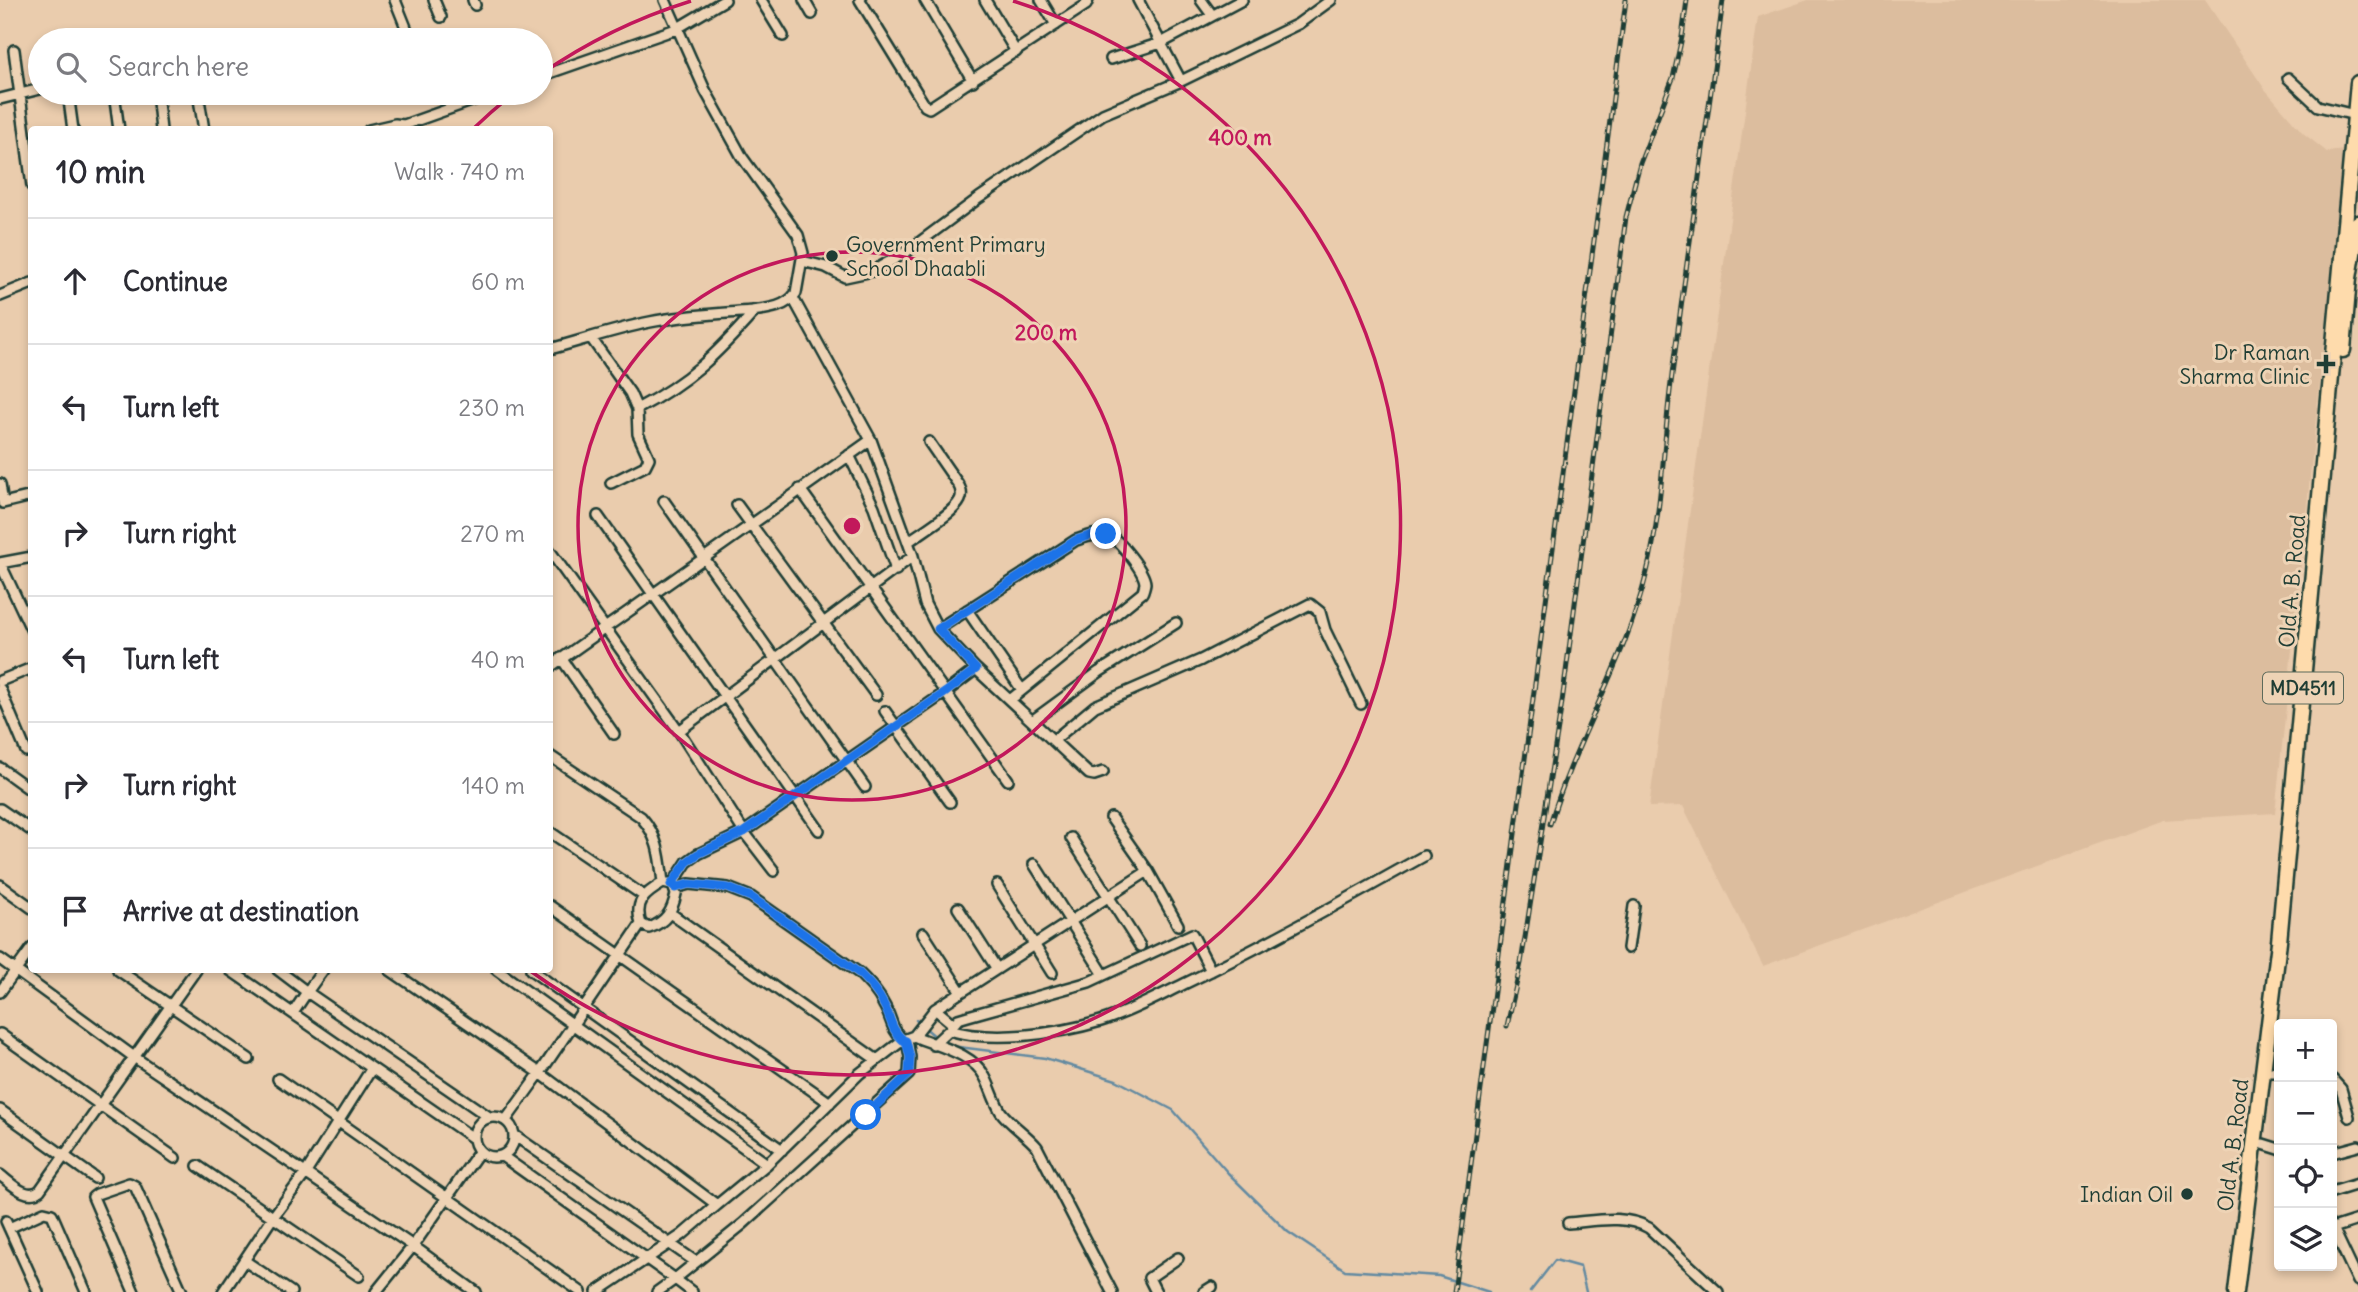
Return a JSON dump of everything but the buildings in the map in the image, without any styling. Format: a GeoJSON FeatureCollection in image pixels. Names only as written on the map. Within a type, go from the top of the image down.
{"type":"FeatureCollection","features":[{"type":"Feature","properties":{"kind":"main road","name":"Old A. B. Road"},"geometry":{"type":"LineString","coordinates":[[2236,1292],[2279,942],[2353,190],[2358,83]]}},
{"type":"Feature","properties":{"kind":"main road","name":"Old A. B. Road"},"geometry":{"type":"LineString","coordinates":[[2280,1019],[2304,729],[2328,521],[2332,452],[2352,318],[2349,278],[2358,223]]}},
{"type":"Feature","properties":{"kind":"main road","name":"Old A. B. Road"},"geometry":{"type":"LineString","coordinates":[[2245,1292],[2274,1078]]}},
{"type":"Feature","properties":{"kind":"street"},"geometry":{"type":"LineString","coordinates":[[395,0],[406,28]]}},
{"type":"Feature","properties":{"kind":"street"},"geometry":{"type":"LineString","coordinates":[[434,0],[441,17]]}},
{"type":"Feature","properties":{"kind":"street"},"geometry":{"type":"LineString","coordinates":[[553,348],[648,323],[779,306],[793,298],[796,293],[803,253],[799,235],[742,157],[705,90],[665,0]]}},
{"type":"Feature","properties":{"kind":"street"},"geometry":{"type":"LineString","coordinates":[[553,72],[676,29],[725,0]]}},
{"type":"Feature","properties":{"kind":"street"},"geometry":{"type":"LineString","coordinates":[[761,0],[783,36]]}},
{"type":"Feature","properties":{"kind":"street"},"geometry":{"type":"LineString","coordinates":[[804,0],[812,14]]}},
{"type":"Feature","properties":{"kind":"street"},"geometry":{"type":"LineString","coordinates":[[860,0],[925,106],[932,108],[1086,5],[1088,0]]}},
{"type":"Feature","properties":{"kind":"street"},"geometry":{"type":"LineString","coordinates":[[925,0],[973,81]]}},
{"type":"Feature","properties":{"kind":"street"},"geometry":{"type":"LineString","coordinates":[[985,0],[1016,52]]}},
{"type":"Feature","properties":{"kind":"street"},"geometry":{"type":"LineString","coordinates":[[1041,0],[1056,25]]}},
{"type":"Feature","properties":{"kind":"street"},"geometry":{"type":"LineString","coordinates":[[1138,0],[1181,81]]}},
{"type":"Feature","properties":{"kind":"street"},"geometry":{"type":"LineString","coordinates":[[1202,0],[1212,15]]}},
{"type":"Feature","properties":{"kind":"street"},"geometry":{"type":"LineString","coordinates":[[1111,59],[1161,43],[1242,0]]}},
{"type":"Feature","properties":{"kind":"street"},"geometry":{"type":"LineString","coordinates":[[802,261],[826,267],[845,277],[873,271],[905,253],[979,198],[1104,114],[1181,81],[1298,24],[1331,0]]}},
{"type":"Feature","properties":{"kind":"street"},"geometry":{"type":"LineString","coordinates":[[13,50],[28,152]]}},
{"type":"Feature","properties":{"kind":"street"},"geometry":{"type":"LineString","coordinates":[[2288,78],[2318,106],[2355,115]]}},
{"type":"Feature","properties":{"kind":"street"},"geometry":{"type":"LineString","coordinates":[[0,99],[28,92]]}},
{"type":"Feature","properties":{"kind":"street"},"geometry":{"type":"LineString","coordinates":[[70,105],[72,126]]}},
{"type":"Feature","properties":{"kind":"street"},"geometry":{"type":"LineString","coordinates":[[116,105],[118,126]]}},
{"type":"Feature","properties":{"kind":"street"},"geometry":{"type":"LineString","coordinates":[[158,105],[160,126]]}},
{"type":"Feature","properties":{"kind":"street"},"geometry":{"type":"LineString","coordinates":[[200,105],[203,126]]}},
{"type":"Feature","properties":{"kind":"street"},"geometry":{"type":"LineString","coordinates":[[386,126],[407,126],[460,105]]}},
{"type":"Feature","properties":{"kind":"street"},"geometry":{"type":"LineString","coordinates":[[0,296],[28,286]]}},
{"type":"Feature","properties":{"kind":"street"},"geometry":{"type":"LineString","coordinates":[[793,298],[871,440],[913,556],[925,604],[938,629],[976,669],[1089,774],[1103,772]]}},
{"type":"Feature","properties":{"kind":"street"},"geometry":{"type":"LineString","coordinates":[[637,409],[669,392],[713,357],[755,311]]}},
{"type":"Feature","properties":{"kind":"street"},"geometry":{"type":"LineString","coordinates":[[592,338],[630,393],[637,409],[636,424],[649,458],[645,466],[611,483]]}},
{"type":"Feature","properties":{"kind":"street"},"geometry":{"type":"LineString","coordinates":[[614,734],[554,661],[871,440]]}},
{"type":"Feature","properties":{"kind":"street"},"geometry":{"type":"LineString","coordinates":[[908,542],[954,508],[961,498],[962,492],[958,484],[929,442]]}},
{"type":"Feature","properties":{"kind":"street"},"geometry":{"type":"LineString","coordinates":[[849,455],[874,508],[896,569]]}},
{"type":"Feature","properties":{"kind":"street"},"geometry":{"type":"LineString","coordinates":[[0,484],[3,503],[28,497]]}},
{"type":"Feature","properties":{"kind":"street"},"geometry":{"type":"LineString","coordinates":[[800,489],[1008,780]]}},
{"type":"Feature","properties":{"kind":"street"},"geometry":{"type":"LineString","coordinates":[[664,500],[865,787]]}},
{"type":"Feature","properties":{"kind":"street"},"geometry":{"type":"LineString","coordinates":[[737,505],[876,695]]}},
{"type":"Feature","properties":{"kind":"street"},"geometry":{"type":"LineString","coordinates":[[598,516],[819,830]]}},
{"type":"Feature","properties":{"kind":"street"},"geometry":{"type":"LineString","coordinates":[[938,629],[1076,540],[1106,534],[1115,538],[1141,570],[1145,583],[1142,593],[1010,700]]}},
{"type":"Feature","properties":{"kind":"street"},"geometry":{"type":"LineString","coordinates":[[553,555],[679,731],[744,832],[774,871]]}},
{"type":"Feature","properties":{"kind":"street"},"geometry":{"type":"LineString","coordinates":[[679,731],[913,556]]}},
{"type":"Feature","properties":{"kind":"street"},"geometry":{"type":"LineString","coordinates":[[28,558],[0,563],[28,622]]}},
{"type":"Feature","properties":{"kind":"street"},"geometry":{"type":"LineString","coordinates":[[1054,740],[1095,706],[1201,660],[1310,604],[1320,612],[1325,631],[1361,704]]}},
{"type":"Feature","properties":{"kind":"street"},"geometry":{"type":"LineString","coordinates":[[967,610],[1022,690]]}},
{"type":"Feature","properties":{"kind":"street"},"geometry":{"type":"LineString","coordinates":[[1032,721],[1099,671],[1176,623]]}},
{"type":"Feature","properties":{"kind":"street"},"geometry":{"type":"LineString","coordinates":[[670,885],[687,862],[698,854],[744,832],[976,669]]}},
{"type":"Feature","properties":{"kind":"street"},"geometry":{"type":"LineString","coordinates":[[0,681],[28,670]]}},
{"type":"Feature","properties":{"kind":"street"},"geometry":{"type":"LineString","coordinates":[[0,689],[26,751]]}},
{"type":"Feature","properties":{"kind":"street"},"geometry":{"type":"LineString","coordinates":[[885,711],[950,802]]}},
{"type":"Feature","properties":{"kind":"street"},"geometry":{"type":"LineString","coordinates":[[553,758],[651,828],[670,885],[676,894],[670,914],[659,925],[649,928],[640,924]]}},
{"type":"Feature","properties":{"kind":"street"},"geometry":{"type":"LineString","coordinates":[[0,768],[28,788]]}},
{"type":"Feature","properties":{"kind":"street"},"geometry":{"type":"LineString","coordinates":[[0,809],[28,828]]}},
{"type":"Feature","properties":{"kind":"street"},"geometry":{"type":"LineString","coordinates":[[1111,818],[1148,871],[1178,925]]}},
{"type":"Feature","properties":{"kind":"street"},"geometry":{"type":"LineString","coordinates":[[553,834],[644,896]]}},
{"type":"Feature","properties":{"kind":"street"},"geometry":{"type":"LineString","coordinates":[[1071,838],[1140,946]]}},
{"type":"Feature","properties":{"kind":"street"},"geometry":{"type":"LineString","coordinates":[[506,1120],[620,957],[640,924],[638,913],[644,896],[670,885],[728,888],[751,897],[859,973],[874,988],[886,1008],[894,1033],[908,1039],[943,1035],[993,1036],[1053,1032],[1089,1024],[1133,1008],[1313,918],[1424,856]]}},
{"type":"Feature","properties":{"kind":"street"},"geometry":{"type":"LineString","coordinates":[[1034,863],[1101,970]]}},
{"type":"Feature","properties":{"kind":"street"},"geometry":{"type":"LineString","coordinates":[[597,1292],[668,1244],[768,1164],[877,1060],[908,1039],[934,1009],[1148,871]]}},
{"type":"Feature","properties":{"kind":"street"},"geometry":{"type":"LineString","coordinates":[[0,885],[28,905]]}},
{"type":"Feature","properties":{"kind":"street"},"geometry":{"type":"LineString","coordinates":[[997,885],[1052,973]]}},
{"type":"Feature","properties":{"kind":"street"},"geometry":{"type":"LineString","coordinates":[[1628,948],[1633,906]]}},
{"type":"Feature","properties":{"kind":"street"},"geometry":{"type":"LineString","coordinates":[[553,908],[830,1103]]}},
{"type":"Feature","properties":{"kind":"street"},"geometry":{"type":"LineString","coordinates":[[958,908],[997,969]]}},
{"type":"Feature","properties":{"kind":"street"},"geometry":{"type":"LineString","coordinates":[[670,914],[877,1060]]}},
{"type":"Feature","properties":{"kind":"street"},"geometry":{"type":"LineString","coordinates":[[923,933],[961,992]]}},
{"type":"Feature","properties":{"kind":"street"},"geometry":{"type":"LineString","coordinates":[[943,1035],[968,1016],[1088,982],[1192,934],[1211,971]]}},
{"type":"Feature","properties":{"kind":"street"},"geometry":{"type":"LineString","coordinates":[[0,992],[28,952]]}},
{"type":"Feature","properties":{"kind":"street"},"geometry":{"type":"LineString","coordinates":[[0,959],[134,1057],[413,1246],[476,1292]]}},
{"type":"Feature","properties":{"kind":"street"},"geometry":{"type":"LineString","coordinates":[[122,973],[249,1059]]}},
{"type":"Feature","properties":{"kind":"street"},"geometry":{"type":"LineString","coordinates":[[0,1175],[31,1195],[40,1190],[194,973]]}},
{"type":"Feature","properties":{"kind":"street"},"geometry":{"type":"LineString","coordinates":[[234,973],[473,1138],[479,1152],[490,1157],[502,1156],[512,1147],[514,1135]]}},
{"type":"Feature","properties":{"kind":"street"},"geometry":{"type":"LineString","coordinates":[[282,973],[489,1117],[506,1120]]}},
{"type":"Feature","properties":{"kind":"street"},"geometry":{"type":"LineString","coordinates":[[293,1013],[321,973]]}},
{"type":"Feature","properties":{"kind":"street"},"geometry":{"type":"LineString","coordinates":[[394,973],[540,1073],[717,1205]]}},
{"type":"Feature","properties":{"kind":"street"},"geometry":{"type":"LineString","coordinates":[[501,973],[768,1164]]}},
{"type":"Feature","properties":{"kind":"street"},"geometry":{"type":"LineString","coordinates":[[535,973],[782,1150]]}},
{"type":"Feature","properties":{"kind":"street"},"geometry":{"type":"LineString","coordinates":[[934,1009],[943,1035],[974,1062],[985,1077],[999,1109],[1037,1147],[1112,1292]]}},
{"type":"Feature","properties":{"kind":"street"},"geometry":{"type":"LineString","coordinates":[[0,1034],[175,1158]]}},
{"type":"Feature","properties":{"kind":"street"},"geometry":{"type":"LineString","coordinates":[[657,1292],[743,1224],[909,1074],[908,1039]]}},
{"type":"Feature","properties":{"kind":"street"},"geometry":{"type":"LineString","coordinates":[[223,1292],[305,1174],[372,1068]]}},
{"type":"Feature","properties":{"kind":"street"},"geometry":{"type":"LineString","coordinates":[[278,1079],[581,1292]]}},
{"type":"Feature","properties":{"kind":"street"},"geometry":{"type":"LineString","coordinates":[[2335,1082],[2342,1090],[2349,1117]]}},
{"type":"Feature","properties":{"kind":"street"},"geometry":{"type":"LineString","coordinates":[[0,1110],[95,1178]]}},
{"type":"Feature","properties":{"kind":"street"},"geometry":{"type":"LineString","coordinates":[[473,1138],[477,1124],[489,1117]]}},
{"type":"Feature","properties":{"kind":"street"},"geometry":{"type":"LineString","coordinates":[[506,1120],[514,1135],[696,1262]]}},
{"type":"Feature","properties":{"kind":"street"},"geometry":{"type":"LineString","coordinates":[[2263,1144],[2274,1147]]}},
{"type":"Feature","properties":{"kind":"street"},"geometry":{"type":"LineString","coordinates":[[2337,1152],[2358,1146]]}},
{"type":"Feature","properties":{"kind":"street"},"geometry":{"type":"LineString","coordinates":[[379,1291],[479,1152]]}},
{"type":"Feature","properties":{"kind":"street"},"geometry":{"type":"LineString","coordinates":[[502,1156],[692,1292]]}},
{"type":"Feature","properties":{"kind":"street"},"geometry":{"type":"LineString","coordinates":[[198,1166],[359,1276]]}},
{"type":"Feature","properties":{"kind":"street"},"geometry":{"type":"LineString","coordinates":[[134,1292],[93,1198],[97,1194],[129,1183],[135,1186],[182,1292]]}},
{"type":"Feature","properties":{"kind":"street"},"geometry":{"type":"LineString","coordinates":[[2337,1190],[2358,1184]]}},
{"type":"Feature","properties":{"kind":"street"},"geometry":{"type":"LineString","coordinates":[[38,1292],[8,1224],[44,1212],[52,1214],[86,1292]]}},
{"type":"Feature","properties":{"kind":"street"},"geometry":{"type":"LineString","coordinates":[[1568,1223],[1628,1219],[1638,1222],[1649,1228],[1718,1292]]}},
{"type":"Feature","properties":{"kind":"street"},"geometry":{"type":"LineString","coordinates":[[2337,1226],[2358,1220]]}},
{"type":"Feature","properties":{"kind":"street"},"geometry":{"type":"LineString","coordinates":[[2337,1236],[2355,1268],[2358,1280]]}},
{"type":"Feature","properties":{"kind":"street"},"geometry":{"type":"LineString","coordinates":[[1156,1292],[1149,1278],[1178,1258]]}},
{"type":"Feature","properties":{"kind":"street"},"geometry":{"type":"LineString","coordinates":[[245,1261],[291,1292]]}},
{"type":"Feature","properties":{"kind":"shaded area"},"geometry":{"type":"Polygon","coordinates":[[[1808,0],[2205,0],[2264,88],[2303,133],[2327,152],[2344,150],[2275,813],[2163,820],[1763,966],[1683,806],[1649,807],[1758,17],[1808,0]]]}},
{"type":"Feature","properties":{"kind":"waterway"},"geometry":{"type":"LineString","coordinates":[[916,1020],[937,1038]]}},
{"type":"Feature","properties":{"kind":"waterway"},"geometry":{"type":"LineString","coordinates":[[951,1046],[1045,1058],[1116,1080],[1173,1110],[1228,1173],[1288,1232],[1345,1270],[1439,1276],[1489,1292]]}},
{"type":"Feature","properties":{"kind":"waterway"},"geometry":{"type":"LineString","coordinates":[[1530,1292],[1555,1260],[1580,1267],[1586,1292]]}},
{"type":"Feature","properties":{"kind":"railway"},"geometry":{"type":"LineString","coordinates":[[1454,1292],[1626,0]]}},
{"type":"Feature","properties":{"kind":"railway"},"geometry":{"type":"LineString","coordinates":[[1507,1026],[1521,963],[1562,702],[1626,217],[1640,163],[1673,78],[1687,0]]}},
{"type":"Feature","properties":{"kind":"railway"},"geometry":{"type":"LineString","coordinates":[[1550,824],[1573,761],[1627,636],[1652,549],[1677,335],[1723,0]]}},
{"type":"Feature","properties":{"kind":"place","name":"Government Primary School Dhaabli"},"geometry":{"type":"Point","coordinates":[832,256]}},
{"type":"Feature","properties":{"kind":"place","name":"Dr Raman Sharma Clinic"},"geometry":{"type":"Point","coordinates":[2326,364]}},
{"type":"Feature","properties":{"kind":"place","name":"Indian Oil"},"geometry":{"type":"Point","coordinates":[2187,1194]}},
{"type":"Feature","properties":{"kind":"route"},"geometry":{"type":"LineString","coordinates":[[866,1115],[909,1074],[910,1057],[906,1041],[894,1033],[886,1008],[874,988],[859,973],[751,897],[728,888],[689,884],[675,888],[671,885],[687,862],[698,854],[744,832],[976,669],[938,629],[1076,540],[1106,534]]}}]}
